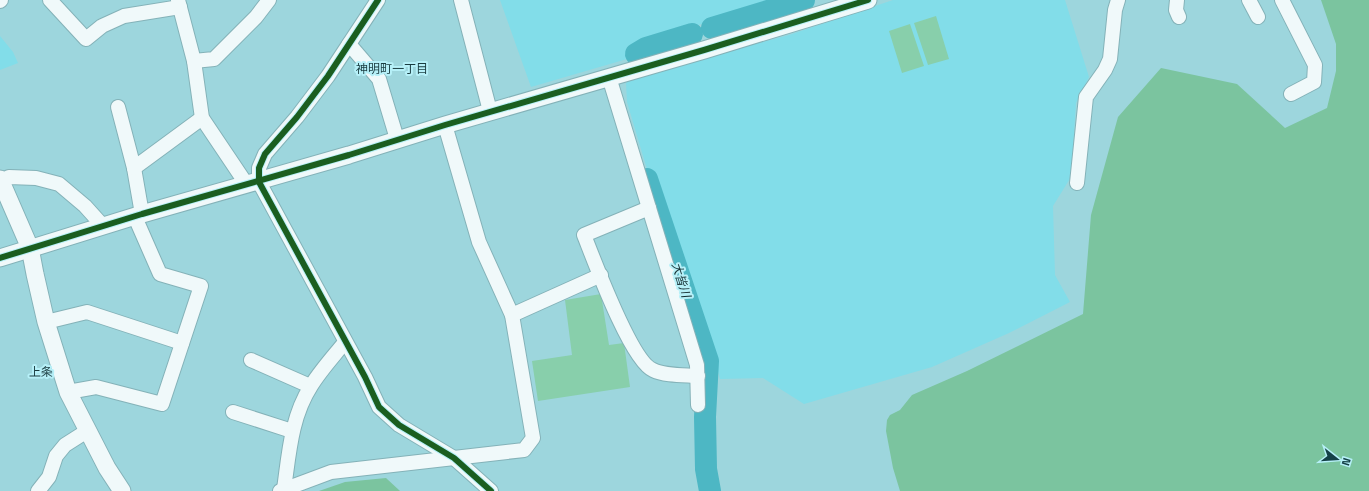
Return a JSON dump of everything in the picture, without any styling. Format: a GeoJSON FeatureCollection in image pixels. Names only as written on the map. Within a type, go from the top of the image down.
{"type":"FeatureCollection","features":[{"type":"Feature","properties":{"kind":"street"},"geometry":{"type":"LineString","coordinates":[[50,0],[86,38],[102,26],[124,16],[179,4],[194,61],[202,118],[253,184],[365,377],[379,407],[399,424],[454,458],[491,491]]}},
{"type":"Feature","properties":{"kind":"street"},"geometry":{"type":"LineString","coordinates":[[194,61],[214,59],[256,18],[269,0]]}},
{"type":"Feature","properties":{"kind":"street"},"geometry":{"type":"LineString","coordinates":[[253,184],[265,154],[297,117],[328,76],[378,0]]}},
{"type":"Feature","properties":{"kind":"street"},"geometry":{"type":"LineString","coordinates":[[461,0],[490,111]]}},
{"type":"Feature","properties":{"kind":"street"},"geometry":{"type":"LineString","coordinates":[[0,258],[139,215],[253,184],[490,111],[868,0]]}},
{"type":"Feature","properties":{"kind":"street"},"geometry":{"type":"LineString","coordinates":[[1077,183],[1086,96],[1105,70],[1110,59],[1115,10],[1118,0]]}},
{"type":"Feature","properties":{"kind":"street"},"geometry":{"type":"LineString","coordinates":[[1177,0],[1176,10],[1179,17]]}},
{"type":"Feature","properties":{"kind":"street"},"geometry":{"type":"LineString","coordinates":[[1249,0],[1258,17]]}},
{"type":"Feature","properties":{"kind":"street"},"geometry":{"type":"LineString","coordinates":[[1282,0],[1315,65],[1314,82],[1291,94]]}},
{"type":"Feature","properties":{"kind":"street"},"geometry":{"type":"LineString","coordinates":[[349,44],[379,79],[397,139]]}},
{"type":"Feature","properties":{"kind":"street"},"geometry":{"type":"LineString","coordinates":[[609,77],[697,365],[698,405]]}},
{"type":"Feature","properties":{"kind":"street"},"geometry":{"type":"LineString","coordinates":[[68,392],[96,387],[162,404],[200,286],[160,274],[139,215],[134,168],[118,107]]}},
{"type":"Feature","properties":{"kind":"street"},"geometry":{"type":"LineString","coordinates":[[134,168],[202,118]]}},
{"type":"Feature","properties":{"kind":"street"},"geometry":{"type":"LineString","coordinates":[[345,342],[310,386],[298,411],[292,431],[282,490],[331,472],[524,450],[533,438],[512,315],[479,242],[444,125]]}},
{"type":"Feature","properties":{"kind":"street"},"geometry":{"type":"LineString","coordinates":[[103,226],[85,206],[59,184],[36,178],[9,177],[0,180],[30,248],[46,322],[68,392],[107,468],[122,491]]}},
{"type":"Feature","properties":{"kind":"street"},"geometry":{"type":"LineString","coordinates":[[649,208],[584,235],[621,324],[642,361],[652,370],[668,374],[698,376]]}},
{"type":"Feature","properties":{"kind":"street"},"geometry":{"type":"LineString","coordinates":[[512,315],[601,275]]}},
{"type":"Feature","properties":{"kind":"street"},"geometry":{"type":"LineString","coordinates":[[46,322],[87,312],[182,343]]}},
{"type":"Feature","properties":{"kind":"street"},"geometry":{"type":"LineString","coordinates":[[251,360],[310,386]]}},
{"type":"Feature","properties":{"kind":"street"},"geometry":{"type":"LineString","coordinates":[[232,412],[292,431]]}},
{"type":"Feature","properties":{"kind":"street"},"geometry":{"type":"LineString","coordinates":[[38,491],[49,477],[56,456],[65,445],[87,431]]}},
{"type":"Feature","properties":{"kind":"shaded area"},"geometry":{"type":"Polygon","coordinates":[[[500,0],[779,0],[689,28],[636,47],[627,59],[531,87],[500,0]]]}},
{"type":"Feature","properties":{"kind":"shaded area"},"geometry":{"type":"Polygon","coordinates":[[[893,0],[1065,0],[1089,77],[1076,103],[1071,177],[1053,206],[1055,275],[1070,302],[1009,333],[932,367],[804,404],[763,378],[720,379],[714,358],[649,176],[627,102],[626,83],[645,73],[789,35],[893,0]]]}},
{"type":"Feature","properties":{"kind":"shaded area"},"geometry":{"type":"Polygon","coordinates":[[[0,36],[13,52],[18,63],[0,70],[0,36]]]}},
{"type":"Feature","properties":{"kind":"green space"},"geometry":{"type":"Polygon","coordinates":[[[1321,0],[1369,0],[1369,491],[900,491],[893,468],[886,431],[887,420],[890,415],[900,410],[912,395],[967,371],[1083,314],[1091,215],[1118,117],[1161,68],[1237,84],[1285,128],[1327,108],[1336,71],[1336,44],[1321,0]]]}},
{"type":"Feature","properties":{"kind":"green space"},"geometry":{"type":"Polygon","coordinates":[[[936,16],[949,59],[928,65],[914,23],[936,16]]]}},
{"type":"Feature","properties":{"kind":"green space"},"geometry":{"type":"Polygon","coordinates":[[[910,24],[924,66],[902,73],[889,31],[910,24]]]}},
{"type":"Feature","properties":{"kind":"green space"},"geometry":{"type":"Polygon","coordinates":[[[601,294],[609,345],[624,343],[630,387],[538,401],[532,361],[572,355],[565,300],[601,294]]]}},
{"type":"Feature","properties":{"kind":"green space"},"geometry":{"type":"Polygon","coordinates":[[[386,478],[400,491],[319,491],[345,482],[386,478]]]}},
{"type":"Feature","properties":{"kind":"waterway","name":"大皆川"},"geometry":{"type":"LineString","coordinates":[[712,28],[804,0]]}},
{"type":"Feature","properties":{"kind":"waterway","name":"大皆川"},"geometry":{"type":"LineString","coordinates":[[636,54],[646,48],[692,34]]}},
{"type":"Feature","properties":{"kind":"waterway","name":"大皆川"},"geometry":{"type":"LineString","coordinates":[[647,179],[708,361],[705,417],[706,469],[710,491]]}},
{"type":"Feature","properties":{"kind":"cycle path"},"geometry":{"type":"LineString","coordinates":[[378,0],[328,76],[297,117],[265,154],[259,168],[259,182],[365,377],[379,407],[399,425],[454,458],[491,491]]}},
{"type":"Feature","properties":{"kind":"cycle path"},"geometry":{"type":"LineString","coordinates":[[0,258],[142,214],[349,155],[445,125],[704,50],[868,0]]}},
{"type":"Feature","properties":{"kind":"district","name":"神明町一丁目"},"geometry":{"type":"Point","coordinates":[392,69]}},
{"type":"Feature","properties":{"kind":"district","name":"上条"},"geometry":{"type":"Point","coordinates":[41,372]}}]}
